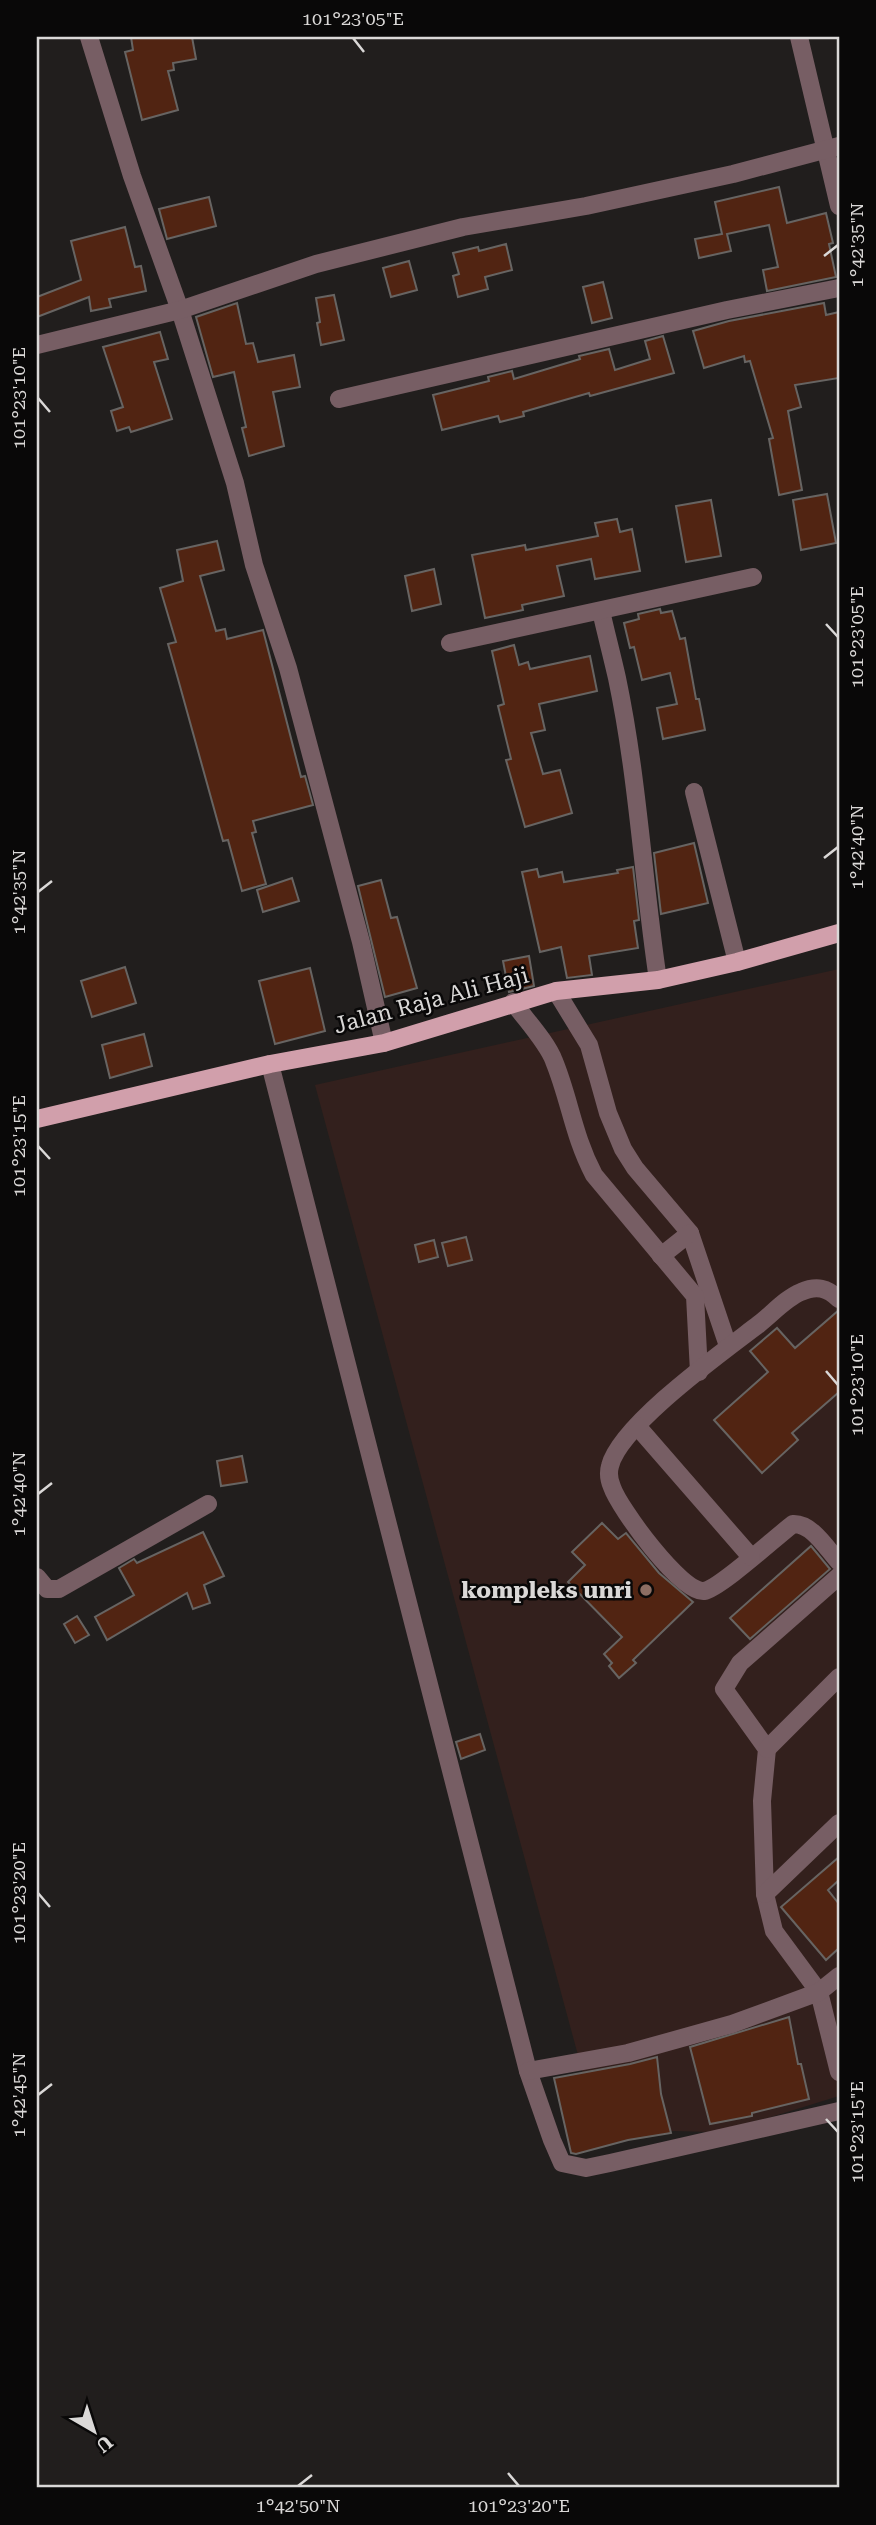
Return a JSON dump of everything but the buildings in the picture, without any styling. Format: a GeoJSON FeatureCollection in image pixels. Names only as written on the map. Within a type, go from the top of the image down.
{"type":"FeatureCollection","features":[{"type":"Feature","properties":{"kind":"main road","name":"Jalan Raja Ali Haji"},"geometry":{"type":"LineString","coordinates":[[37,1119],[270,1064],[384,1043],[556,991],[658,980],[737,962],[839,933]]}},
{"type":"Feature","properties":{"kind":"street"},"geometry":{"type":"LineString","coordinates":[[89,37],[132,176],[180,310],[235,483],[254,565],[288,668],[361,942],[384,1043]]}},
{"type":"Feature","properties":{"kind":"street"},"geometry":{"type":"LineString","coordinates":[[799,37],[833,147],[839,206]]}},
{"type":"Feature","properties":{"kind":"street"},"geometry":{"type":"LineString","coordinates":[[37,345],[180,310],[316,264],[450,230],[679,186],[833,147]]}},
{"type":"Feature","properties":{"kind":"street"},"geometry":{"type":"LineString","coordinates":[[339,398],[727,310],[839,288]]}},
{"type":"Feature","properties":{"kind":"street"},"geometry":{"type":"LineString","coordinates":[[450,643],[753,578]]}},
{"type":"Feature","properties":{"kind":"street"},"geometry":{"type":"LineString","coordinates":[[601,611],[617,680],[633,779],[646,904],[658,980]]}},
{"type":"Feature","properties":{"kind":"street"},"geometry":{"type":"LineString","coordinates":[[694,792],[737,962]]}},
{"type":"Feature","properties":{"kind":"street"},"geometry":{"type":"LineString","coordinates":[[556,991],[589,1045],[608,1113],[623,1149],[635,1168],[690,1233],[728,1346]]}},
{"type":"Feature","properties":{"kind":"street"},"geometry":{"type":"LineString","coordinates":[[513,1002],[554,1059],[573,1128],[594,1175],[695,1296],[699,1372]]}},
{"type":"Feature","properties":{"kind":"street"},"geometry":{"type":"LineString","coordinates":[[270,1064],[528,2071],[562,2163],[586,2168],[839,2111]]}},
{"type":"Feature","properties":{"kind":"street"},"geometry":{"type":"LineString","coordinates":[[661,1256],[690,1233]]}},
{"type":"Feature","properties":{"kind":"street"},"geometry":{"type":"LineString","coordinates":[[839,1299],[820,1287],[800,1292],[728,1346],[637,1426],[617,1452],[609,1476],[612,1489],[624,1510],[662,1560],[686,1584],[701,1591],[720,1584],[793,1524],[798,1523],[811,1531],[839,1562]]}},
{"type":"Feature","properties":{"kind":"street"},"geometry":{"type":"LineString","coordinates":[[637,1426],[751,1558]]}},
{"type":"Feature","properties":{"kind":"street"},"geometry":{"type":"LineString","coordinates":[[37,1577],[47,1589],[59,1589],[208,1504]]}},
{"type":"Feature","properties":{"kind":"street"},"geometry":{"type":"LineString","coordinates":[[768,1749],[724,1689],[740,1663],[839,1576]]}},
{"type":"Feature","properties":{"kind":"street"},"geometry":{"type":"LineString","coordinates":[[839,1677],[768,1749],[762,1801],[765,1894],[774,1931],[819,1992],[839,2072]]}},
{"type":"Feature","properties":{"kind":"street"},"geometry":{"type":"LineString","coordinates":[[765,1894],[839,1823]]}},
{"type":"Feature","properties":{"kind":"street"},"geometry":{"type":"LineString","coordinates":[[528,2071],[628,2053],[732,2024],[819,1992],[839,1976]]}},
{"type":"Feature","properties":{"kind":"shaded area","name":"kompleks unri"},"geometry":{"type":"Polygon","coordinates":[[[839,969],[839,2096],[711,2132],[598,2129],[315,1085],[839,969]]]}},
{"type":"Feature","properties":{"kind":"place","name":"kompleks unri"},"geometry":{"type":"Point","coordinates":[646,1590]}}]}
